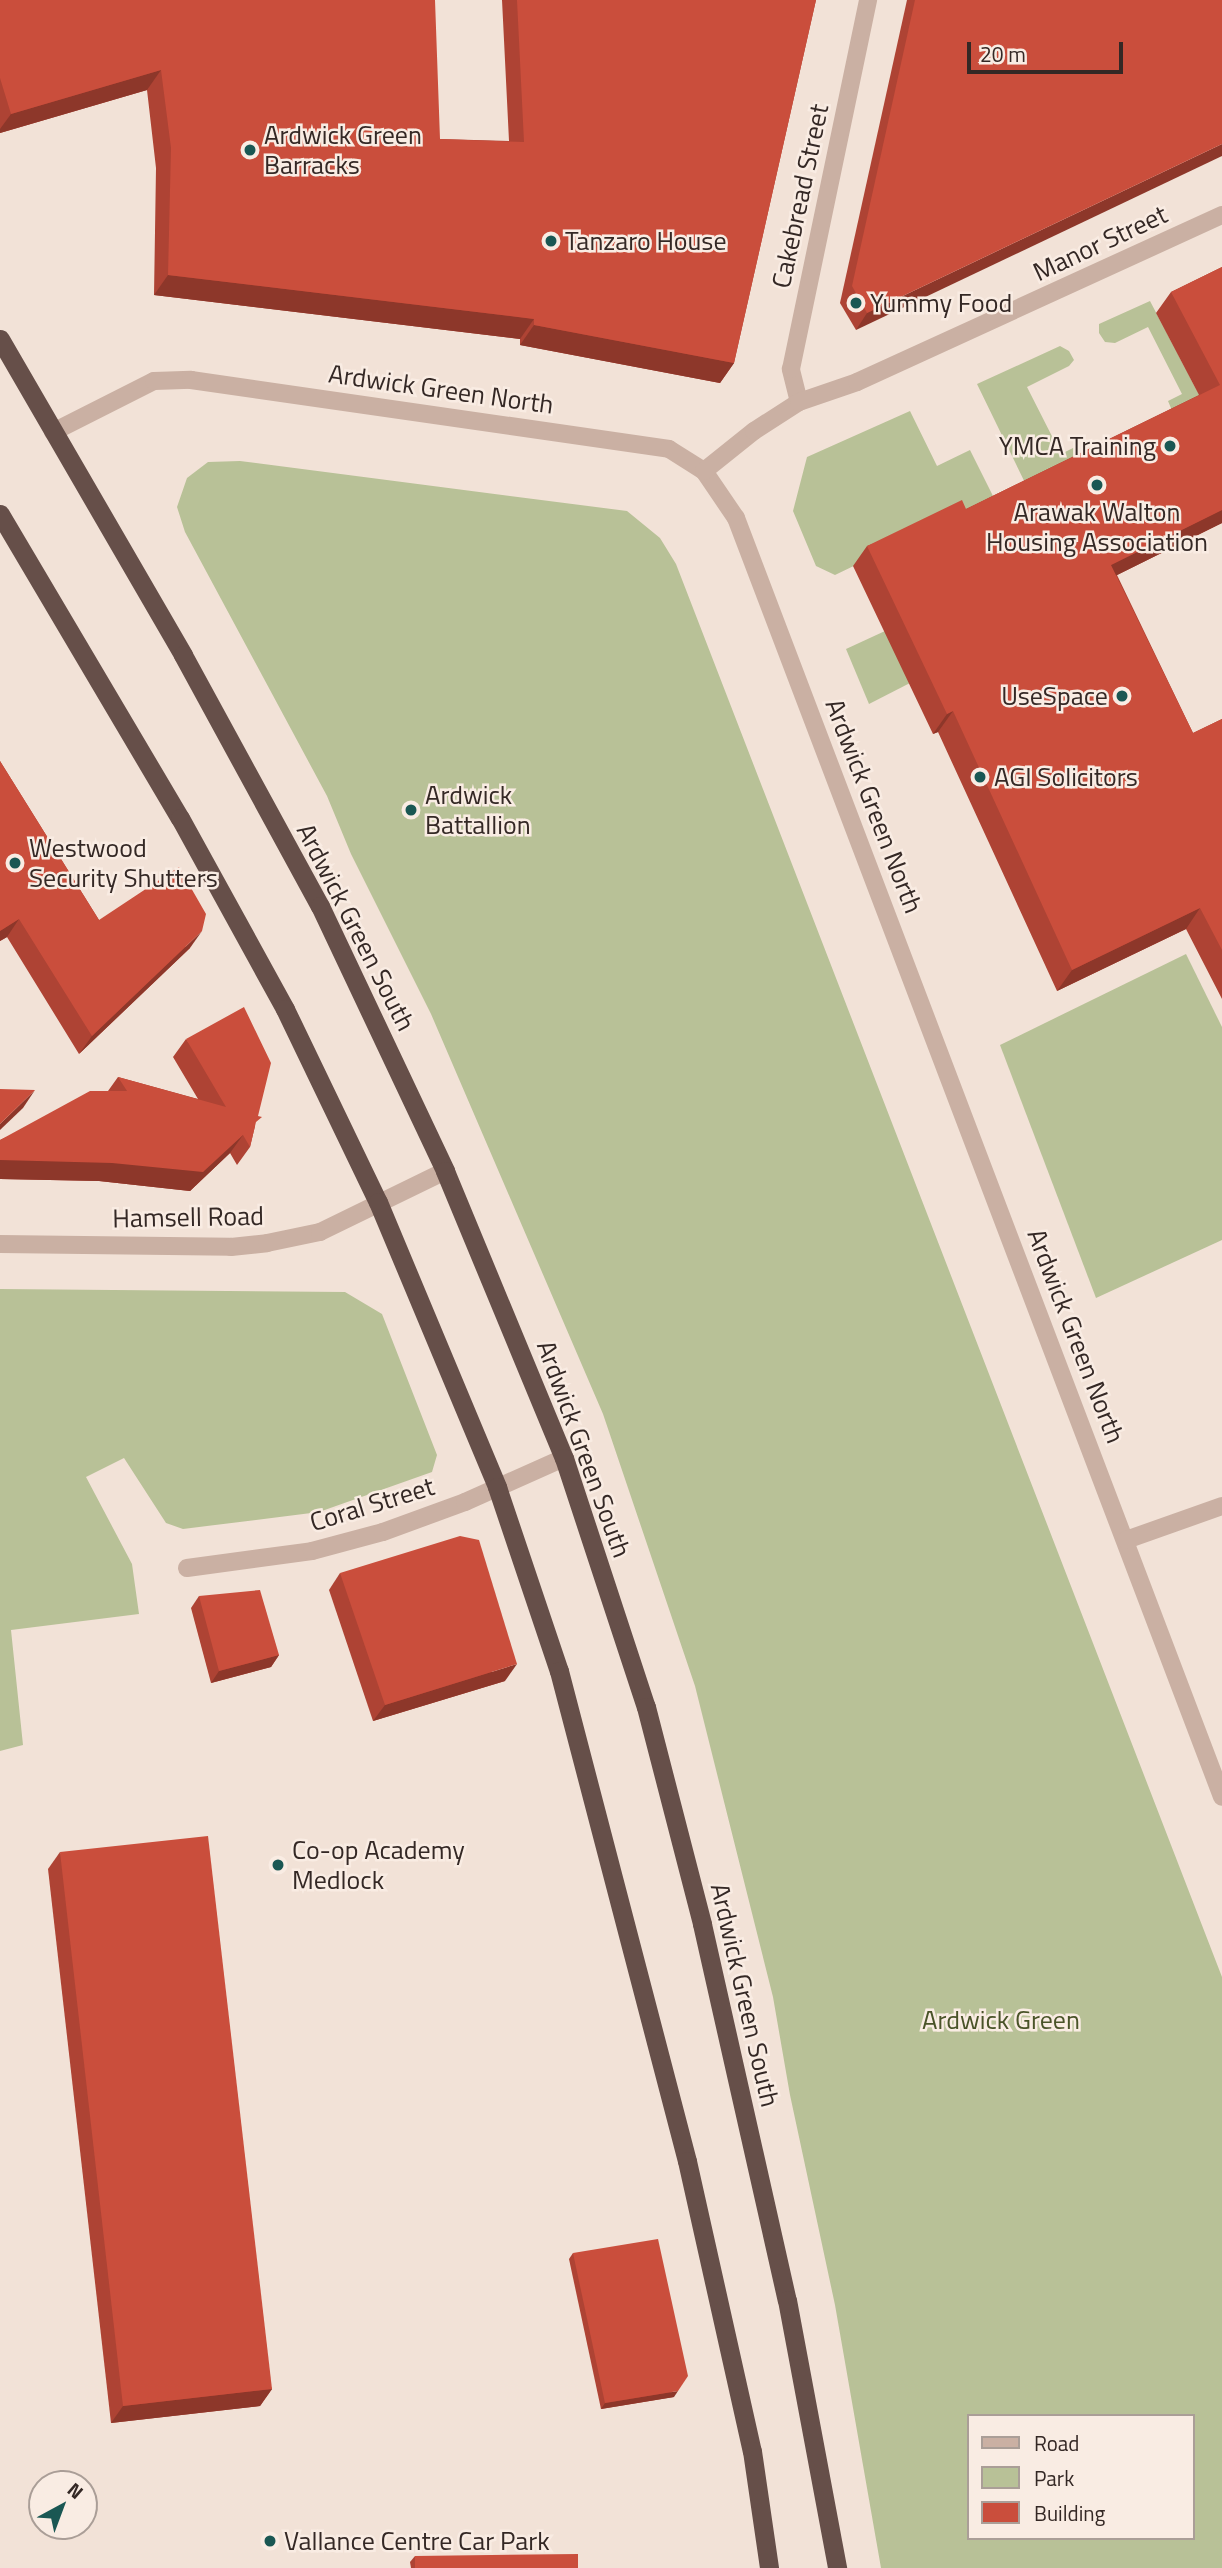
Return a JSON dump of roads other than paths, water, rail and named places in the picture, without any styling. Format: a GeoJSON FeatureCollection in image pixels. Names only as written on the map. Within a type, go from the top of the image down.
{"type":"FeatureCollection","features":[{"type":"Feature","properties":{"kind":"highway","name":"Ardwick Green South"},"geometry":{"type":"LineString","coordinates":[[0,339],[183,655],[320,906],[445,1171],[564,1458],[646,1707],[702,1924],[787,2300],[837,2568]]}},
{"type":"Feature","properties":{"kind":"highway"},"geometry":{"type":"LineString","coordinates":[[0,514],[250,943],[378,1202],[497,1487],[559,1671],[687,2161],[752,2451],[769,2568]]}},
{"type":"Feature","properties":{"kind":"street","name":"Cakebread Street"},"geometry":{"type":"LineString","coordinates":[[799,402],[791,369],[868,0]]}},
{"type":"Feature","properties":{"kind":"street","name":"Manor Street"},"geometry":{"type":"LineString","coordinates":[[704,471],[754,430],[799,402],[857,382],[1222,215]]}},
{"type":"Feature","properties":{"kind":"street","name":"Ardwick Green North"},"geometry":{"type":"LineString","coordinates":[[53,432],[154,381],[191,380],[669,449],[704,471],[736,519],[1222,1797]]}},
{"type":"Feature","properties":{"kind":"street","name":"Hamsell Road"},"geometry":{"type":"LineString","coordinates":[[0,1244],[231,1247],[267,1243],[320,1232],[445,1171]]}},
{"type":"Feature","properties":{"kind":"street","name":"Coral Street"},"geometry":{"type":"LineString","coordinates":[[187,1567],[312,1551],[383,1532],[564,1458]]}},
{"type":"Feature","properties":{"kind":"street"},"geometry":{"type":"LineString","coordinates":[[1126,1540],[1222,1506]]}},
{"type":"Feature","properties":{"kind":"place","name":"Ardwick Green Barracks"},"geometry":{"type":"Point","coordinates":[250,150]}},
{"type":"Feature","properties":{"kind":"place","name":"Tanzaro House"},"geometry":{"type":"Point","coordinates":[551,241]}},
{"type":"Feature","properties":{"kind":"place","name":"Yummy Food"},"geometry":{"type":"Point","coordinates":[856,303]}},
{"type":"Feature","properties":{"kind":"place","name":"YMCA Training"},"geometry":{"type":"Point","coordinates":[1170,446]}},
{"type":"Feature","properties":{"kind":"place","name":"Arawak Walton Housing Association"},"geometry":{"type":"Point","coordinates":[1097,485]}},
{"type":"Feature","properties":{"kind":"place","name":"UseSpace"},"geometry":{"type":"Point","coordinates":[1122,696]}},
{"type":"Feature","properties":{"kind":"place","name":"AGI Solicitors"},"geometry":{"type":"Point","coordinates":[980,777]}},
{"type":"Feature","properties":{"kind":"place","name":"Ardwick Battallion"},"geometry":{"type":"Point","coordinates":[411,810]}},
{"type":"Feature","properties":{"kind":"place","name":"Westwood Security Shutters"},"geometry":{"type":"Point","coordinates":[15,863]}},
{"type":"Feature","properties":{"kind":"place","name":"Co-op Academy Medlock"},"geometry":{"type":"Point","coordinates":[278,1865]}},
{"type":"Feature","properties":{"kind":"place","name":"Vallance Centre Car Park"},"geometry":{"type":"Point","coordinates":[270,2541]}},
{"type":"Feature","properties":{"kind":"park label","name":"Ardwick Green"},"geometry":{"type":"Point","coordinates":[1001,2020]}}]}
